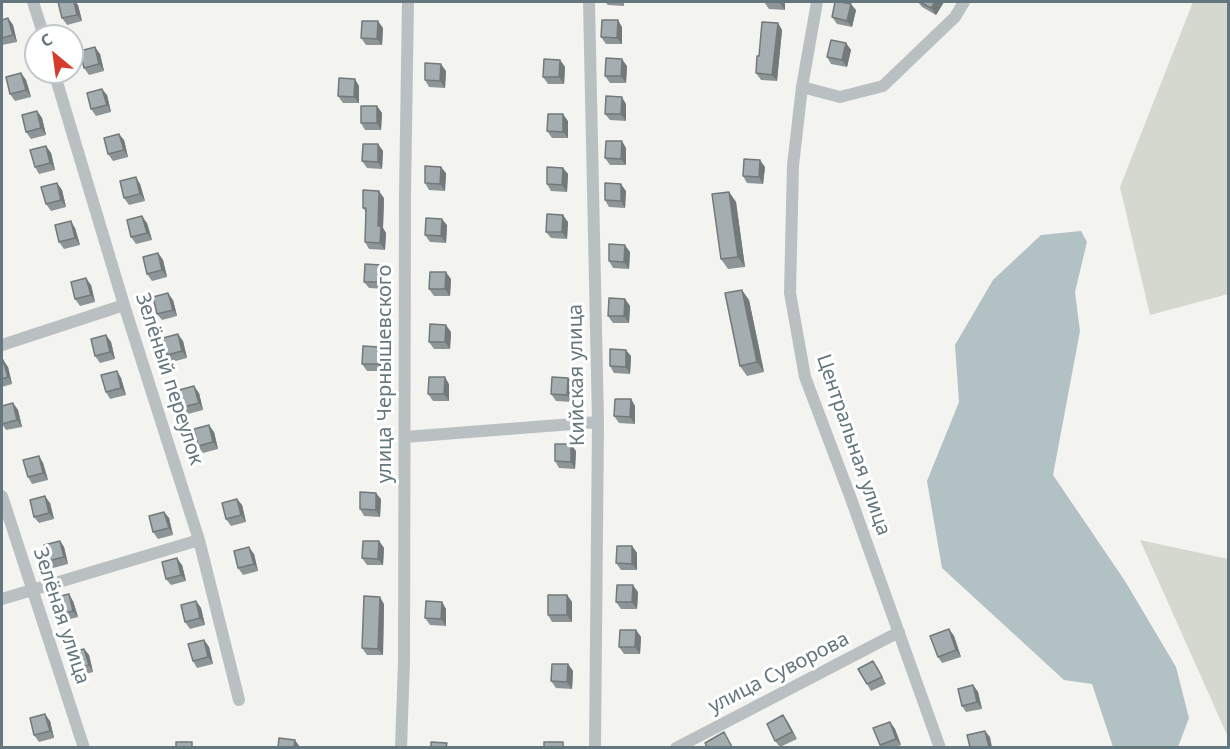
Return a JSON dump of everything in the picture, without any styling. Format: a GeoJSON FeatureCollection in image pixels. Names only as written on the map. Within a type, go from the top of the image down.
{"type":"FeatureCollection","features":[{"type":"Feature","properties":{"kind":"street"},"geometry":{"type":"LineString","coordinates":[[33,2],[40,24]]}},
{"type":"Feature","properties":{"kind":"street","name":"улица Чернышевского"},"geometry":{"type":"LineString","coordinates":[[401,747],[404,662],[405,193],[408,2]]}},
{"type":"Feature","properties":{"kind":"street","name":"Кийская улица"},"geometry":{"type":"LineString","coordinates":[[589,2],[598,422],[595,747]]}},
{"type":"Feature","properties":{"kind":"street","name":"Центральная улица"},"geometry":{"type":"LineString","coordinates":[[817,2],[802,87],[793,165],[790,293],[805,377],[940,747]]}},
{"type":"Feature","properties":{"kind":"street"},"geometry":{"type":"LineString","coordinates":[[802,87],[840,97],[883,86],[955,17],[964,2]]}},
{"type":"Feature","properties":{"kind":"street","name":"Зелёный переулок"},"geometry":{"type":"LineString","coordinates":[[58,84],[124,305],[199,540],[239,700]]}},
{"type":"Feature","properties":{"kind":"street"},"geometry":{"type":"LineString","coordinates":[[2,345],[124,305]]}},
{"type":"Feature","properties":{"kind":"street"},"geometry":{"type":"LineString","coordinates":[[405,437],[598,422]]}},
{"type":"Feature","properties":{"kind":"street","name":"Зелёная улица"},"geometry":{"type":"LineString","coordinates":[[2,496],[31,591],[84,747]]}},
{"type":"Feature","properties":{"kind":"street"},"geometry":{"type":"LineString","coordinates":[[2,599],[199,540]]}},
{"type":"Feature","properties":{"kind":"street","name":"улица Суворова"},"geometry":{"type":"LineString","coordinates":[[676,747],[899,632]]}},
{"type":"Feature","properties":{"kind":"shaded area"},"geometry":{"type":"Polygon","coordinates":[[[1193,2],[1228,2],[1228,294],[1150,315],[1120,187],[1193,2]]]}},
{"type":"Feature","properties":{"kind":"shaded area"},"geometry":{"type":"Polygon","coordinates":[[[1081,231],[1087,242],[1075,292],[1080,331],[1053,475],[1125,581],[1176,667],[1189,718],[1178,747],[1113,747],[1092,684],[1064,680],[942,568],[927,481],[959,402],[955,345],[993,280],[1041,235],[1081,231]]]}},
{"type":"Feature","properties":{"kind":"shaded area"},"geometry":{"type":"Polygon","coordinates":[[[1140,540],[1228,559],[1228,737],[1140,540]]]}},
{"type":"Feature","properties":{"kind":"building"},"geometry":{"type":"Polygon","coordinates":[[[58,2],[74,2],[77,15],[62,18],[58,2]]]}},
{"type":"Feature","properties":{"kind":"building"},"geometry":{"type":"Polygon","coordinates":[[[835,2],[851,4],[847,21],[832,17],[835,2]]]}},
{"type":"Feature","properties":{"kind":"building"},"geometry":{"type":"Polygon","coordinates":[[[920,2],[935,2],[931,8],[920,2]]]}},
{"type":"Feature","properties":{"kind":"building"},"geometry":{"type":"Polygon","coordinates":[[[8,18],[13,35],[2,38],[2,20],[8,18]]]}},
{"type":"Feature","properties":{"kind":"building"},"geometry":{"type":"Polygon","coordinates":[[[602,20],[618,20],[617,38],[601,37],[602,20]]]}},
{"type":"Feature","properties":{"kind":"building"},"geometry":{"type":"Polygon","coordinates":[[[362,21],[378,21],[377,39],[361,38],[362,21]]]}},
{"type":"Feature","properties":{"kind":"building"},"geometry":{"type":"Polygon","coordinates":[[[762,22],[778,23],[772,75],[756,73],[762,22]]]}},
{"type":"Feature","properties":{"kind":"building"},"geometry":{"type":"Polygon","coordinates":[[[831,40],[846,43],[842,60],[827,57],[831,40]]]}},
{"type":"Feature","properties":{"kind":"building"},"geometry":{"type":"Polygon","coordinates":[[[95,47],[99,64],[84,68],[84,50],[95,47]]]}},
{"type":"Feature","properties":{"kind":"building"},"geometry":{"type":"Polygon","coordinates":[[[606,58],[622,59],[621,76],[605,76],[606,58]]]}},
{"type":"Feature","properties":{"kind":"building"},"geometry":{"type":"Polygon","coordinates":[[[544,59],[560,60],[559,77],[543,77],[544,59]]]}},
{"type":"Feature","properties":{"kind":"building"},"geometry":{"type":"Polygon","coordinates":[[[425,63],[441,64],[440,81],[425,80],[425,63]]]}},
{"type":"Feature","properties":{"kind":"building"},"geometry":{"type":"Polygon","coordinates":[[[21,73],[26,90],[10,94],[6,77],[21,73]]]}},
{"type":"Feature","properties":{"kind":"building"},"geometry":{"type":"Polygon","coordinates":[[[339,78],[355,79],[354,97],[338,96],[339,78]]]}},
{"type":"Feature","properties":{"kind":"building"},"geometry":{"type":"Polygon","coordinates":[[[102,89],[107,105],[91,109],[87,93],[102,89]]]}},
{"type":"Feature","properties":{"kind":"building"},"geometry":{"type":"Polygon","coordinates":[[[606,96],[622,97],[621,114],[605,114],[606,96]]]}},
{"type":"Feature","properties":{"kind":"building"},"geometry":{"type":"Polygon","coordinates":[[[361,106],[377,106],[377,123],[361,123],[361,106]]]}},
{"type":"Feature","properties":{"kind":"building"},"geometry":{"type":"Polygon","coordinates":[[[37,111],[41,128],[26,132],[22,115],[37,111]]]}},
{"type":"Feature","properties":{"kind":"building"},"geometry":{"type":"Polygon","coordinates":[[[548,114],[563,114],[563,132],[547,131],[548,114]]]}},
{"type":"Feature","properties":{"kind":"building"},"geometry":{"type":"Polygon","coordinates":[[[119,134],[124,150],[108,154],[104,138],[119,134]]]}},
{"type":"Feature","properties":{"kind":"building"},"geometry":{"type":"Polygon","coordinates":[[[606,141],[622,141],[621,159],[605,158],[606,141]]]}},
{"type":"Feature","properties":{"kind":"building"},"geometry":{"type":"Polygon","coordinates":[[[363,144],[378,144],[378,162],[362,161],[363,144]]]}},
{"type":"Feature","properties":{"kind":"building"},"geometry":{"type":"Polygon","coordinates":[[[46,146],[50,163],[35,167],[30,150],[46,146]]]}},
{"type":"Feature","properties":{"kind":"building"},"geometry":{"type":"Polygon","coordinates":[[[744,159],[760,160],[759,177],[743,176],[744,159]]]}},
{"type":"Feature","properties":{"kind":"building"},"geometry":{"type":"Polygon","coordinates":[[[425,166],[441,167],[440,184],[425,183],[425,166]]]}},
{"type":"Feature","properties":{"kind":"building"},"geometry":{"type":"Polygon","coordinates":[[[547,167],[563,168],[562,185],[547,184],[547,167]]]}},
{"type":"Feature","properties":{"kind":"building"},"geometry":{"type":"Polygon","coordinates":[[[136,177],[140,194],[124,198],[120,181],[136,177]]]}},
{"type":"Feature","properties":{"kind":"building"},"geometry":{"type":"Polygon","coordinates":[[[57,183],[61,200],[46,204],[41,187],[57,183]]]}},
{"type":"Feature","properties":{"kind":"building"},"geometry":{"type":"Polygon","coordinates":[[[605,183],[621,184],[621,201],[605,200],[605,183]]]}},
{"type":"Feature","properties":{"kind":"building"},"geometry":{"type":"Polygon","coordinates":[[[363,190],[379,191],[380,243],[365,242],[366,208],[363,208],[363,190]]]}},
{"type":"Feature","properties":{"kind":"building"},"geometry":{"type":"Polygon","coordinates":[[[729,192],[738,257],[721,259],[712,194],[729,192]]]}},
{"type":"Feature","properties":{"kind":"building"},"geometry":{"type":"Polygon","coordinates":[[[547,214],[563,215],[562,232],[546,232],[547,214]]]}},
{"type":"Feature","properties":{"kind":"building"},"geometry":{"type":"Polygon","coordinates":[[[142,216],[147,233],[131,237],[127,220],[142,216]]]}},
{"type":"Feature","properties":{"kind":"building"},"geometry":{"type":"Polygon","coordinates":[[[426,218],[442,219],[441,236],[425,235],[426,218]]]}},
{"type":"Feature","properties":{"kind":"building"},"geometry":{"type":"Polygon","coordinates":[[[71,221],[75,238],[59,242],[55,225],[71,221]]]}},
{"type":"Feature","properties":{"kind":"building"},"geometry":{"type":"Polygon","coordinates":[[[609,244],[625,245],[624,262],[609,261],[609,244]]]}},
{"type":"Feature","properties":{"kind":"building"},"geometry":{"type":"Polygon","coordinates":[[[158,253],[162,270],[147,274],[143,257],[158,253]]]}},
{"type":"Feature","properties":{"kind":"building"},"geometry":{"type":"Polygon","coordinates":[[[365,264],[381,265],[380,282],[364,282],[365,264]]]}},
{"type":"Feature","properties":{"kind":"building"},"geometry":{"type":"Polygon","coordinates":[[[430,272],[446,272],[445,289],[429,289],[430,272]]]}},
{"type":"Feature","properties":{"kind":"building"},"geometry":{"type":"Polygon","coordinates":[[[86,278],[91,295],[75,299],[71,282],[86,278]]]}},
{"type":"Feature","properties":{"kind":"building"},"geometry":{"type":"Polygon","coordinates":[[[742,290],[757,362],[740,366],[725,293],[742,290]]]}},
{"type":"Feature","properties":{"kind":"building"},"geometry":{"type":"Polygon","coordinates":[[[168,293],[173,310],[157,314],[153,297],[168,293]]]}},
{"type":"Feature","properties":{"kind":"building"},"geometry":{"type":"Polygon","coordinates":[[[609,298],[625,299],[624,316],[608,316],[609,298]]]}},
{"type":"Feature","properties":{"kind":"building"},"geometry":{"type":"Polygon","coordinates":[[[430,324],[446,325],[445,342],[429,342],[430,324]]]}},
{"type":"Feature","properties":{"kind":"building"},"geometry":{"type":"Polygon","coordinates":[[[178,334],[182,351],[167,355],[163,338],[178,334]]]}},
{"type":"Feature","properties":{"kind":"building"},"geometry":{"type":"Polygon","coordinates":[[[106,335],[110,352],[95,356],[91,339],[106,335]]]}},
{"type":"Feature","properties":{"kind":"building"},"geometry":{"type":"Polygon","coordinates":[[[363,346],[379,347],[378,364],[362,364],[363,346]]]}},
{"type":"Feature","properties":{"kind":"building"},"geometry":{"type":"Polygon","coordinates":[[[610,349],[626,350],[626,367],[610,366],[610,349]]]}},
{"type":"Feature","properties":{"kind":"building"},"geometry":{"type":"Polygon","coordinates":[[[2,361],[8,377],[2,379],[2,361]]]}},
{"type":"Feature","properties":{"kind":"building"},"geometry":{"type":"Polygon","coordinates":[[[117,371],[121,388],[106,392],[101,375],[117,371]]]}},
{"type":"Feature","properties":{"kind":"building"},"geometry":{"type":"Polygon","coordinates":[[[429,377],[445,377],[444,394],[428,394],[429,377]]]}},
{"type":"Feature","properties":{"kind":"building"},"geometry":{"type":"Polygon","coordinates":[[[552,377],[568,378],[567,395],[551,394],[552,377]]]}},
{"type":"Feature","properties":{"kind":"building"},"geometry":{"type":"Polygon","coordinates":[[[194,386],[199,403],[183,407],[179,390],[194,386]]]}},
{"type":"Feature","properties":{"kind":"building"},"geometry":{"type":"Polygon","coordinates":[[[615,399],[631,399],[630,417],[614,416],[615,399]]]}},
{"type":"Feature","properties":{"kind":"building"},"geometry":{"type":"Polygon","coordinates":[[[13,403],[17,420],[2,424],[2,406],[13,403]]]}},
{"type":"Feature","properties":{"kind":"building"},"geometry":{"type":"Polygon","coordinates":[[[209,425],[213,442],[198,446],[194,429],[209,425]]]}},
{"type":"Feature","properties":{"kind":"building"},"geometry":{"type":"Polygon","coordinates":[[[555,444],[571,444],[571,462],[555,461],[555,444]]]}},
{"type":"Feature","properties":{"kind":"building"},"geometry":{"type":"Polygon","coordinates":[[[39,456],[43,473],[28,477],[23,460],[39,456]]]}},
{"type":"Feature","properties":{"kind":"building"},"geometry":{"type":"Polygon","coordinates":[[[360,492],[376,493],[376,510],[360,509],[360,492]]]}},
{"type":"Feature","properties":{"kind":"building"},"geometry":{"type":"Polygon","coordinates":[[[45,496],[49,513],[34,517],[30,500],[45,496]]]}},
{"type":"Feature","properties":{"kind":"building"},"geometry":{"type":"Polygon","coordinates":[[[237,499],[241,515],[226,519],[222,503],[237,499]]]}},
{"type":"Feature","properties":{"kind":"building"},"geometry":{"type":"Polygon","coordinates":[[[164,512],[169,528],[153,532],[149,516],[164,512]]]}},
{"type":"Feature","properties":{"kind":"building"},"geometry":{"type":"Polygon","coordinates":[[[60,541],[64,557],[48,561],[44,545],[60,541]]]}},
{"type":"Feature","properties":{"kind":"building"},"geometry":{"type":"Polygon","coordinates":[[[363,541],[379,541],[378,559],[362,558],[363,541]]]}},
{"type":"Feature","properties":{"kind":"building"},"geometry":{"type":"Polygon","coordinates":[[[617,546],[632,546],[632,564],[616,563],[617,546]]]}},
{"type":"Feature","properties":{"kind":"building"},"geometry":{"type":"Polygon","coordinates":[[[249,547],[254,564],[238,568],[234,551],[249,547]]]}},
{"type":"Feature","properties":{"kind":"building"},"geometry":{"type":"Polygon","coordinates":[[[177,558],[181,575],[166,579],[162,562],[177,558]]]}},
{"type":"Feature","properties":{"kind":"building"},"geometry":{"type":"Polygon","coordinates":[[[617,585],[633,585],[632,602],[616,602],[617,585]]]}},
{"type":"Feature","properties":{"kind":"building"},"geometry":{"type":"Polygon","coordinates":[[[69,594],[73,611],[58,615],[53,598],[69,594]]]}},
{"type":"Feature","properties":{"kind":"building"},"geometry":{"type":"Polygon","coordinates":[[[548,595],[567,595],[567,615],[548,615],[548,595]]]}},
{"type":"Feature","properties":{"kind":"building"},"geometry":{"type":"Polygon","coordinates":[[[364,596],[380,597],[378,649],[362,648],[364,596]]]}},
{"type":"Feature","properties":{"kind":"building"},"geometry":{"type":"Polygon","coordinates":[[[196,601],[200,618],[185,622],[181,605],[196,601]]]}},
{"type":"Feature","properties":{"kind":"building"},"geometry":{"type":"Polygon","coordinates":[[[426,601],[442,602],[441,619],[425,618],[426,601]]]}},
{"type":"Feature","properties":{"kind":"building"},"geometry":{"type":"Polygon","coordinates":[[[949,629],[956,650],[938,657],[930,636],[949,629]]]}},
{"type":"Feature","properties":{"kind":"building"},"geometry":{"type":"Polygon","coordinates":[[[620,630],[636,630],[635,647],[619,647],[620,630]]]}},
{"type":"Feature","properties":{"kind":"building"},"geometry":{"type":"Polygon","coordinates":[[[204,640],[208,657],[193,661],[188,644],[204,640]]]}},
{"type":"Feature","properties":{"kind":"building"},"geometry":{"type":"Polygon","coordinates":[[[84,649],[89,665],[73,669],[69,653],[84,649]]]}},
{"type":"Feature","properties":{"kind":"building"},"geometry":{"type":"Polygon","coordinates":[[[873,661],[882,677],[867,684],[858,669],[873,661]]]}},
{"type":"Feature","properties":{"kind":"building"},"geometry":{"type":"Polygon","coordinates":[[[552,664],[568,664],[567,682],[551,681],[552,664]]]}},
{"type":"Feature","properties":{"kind":"building"},"geometry":{"type":"Polygon","coordinates":[[[973,685],[977,702],[962,706],[958,689],[973,685]]]}},
{"type":"Feature","properties":{"kind":"building"},"geometry":{"type":"Polygon","coordinates":[[[45,714],[50,731],[34,735],[30,718],[45,714]]]}},
{"type":"Feature","properties":{"kind":"building"},"geometry":{"type":"Polygon","coordinates":[[[783,715],[792,732],[775,741],[767,724],[783,715]]]}},
{"type":"Feature","properties":{"kind":"building"},"geometry":{"type":"Polygon","coordinates":[[[890,722],[896,739],[880,745],[873,728],[890,722]]]}},
{"type":"Feature","properties":{"kind":"building"},"geometry":{"type":"Polygon","coordinates":[[[985,731],[989,747],[970,747],[967,735],[985,731]]]}},
{"type":"Feature","properties":{"kind":"building"},"geometry":{"type":"Polygon","coordinates":[[[724,732],[732,747],[707,747],[705,743],[724,732]]]}},
{"type":"Feature","properties":{"kind":"building"},"geometry":{"type":"Polygon","coordinates":[[[279,738],[295,740],[294,747],[278,747],[279,738]]]}},
{"type":"Feature","properties":{"kind":"building"},"geometry":{"type":"Polygon","coordinates":[[[176,742],[192,742],[192,747],[176,747],[176,742]]]}},
{"type":"Feature","properties":{"kind":"building"},"geometry":{"type":"Polygon","coordinates":[[[431,742],[447,743],[446,747],[431,747],[431,742]]]}},
{"type":"Feature","properties":{"kind":"building"},"geometry":{"type":"Polygon","coordinates":[[[544,742],[563,742],[563,747],[544,747],[544,742]]]}}]}
